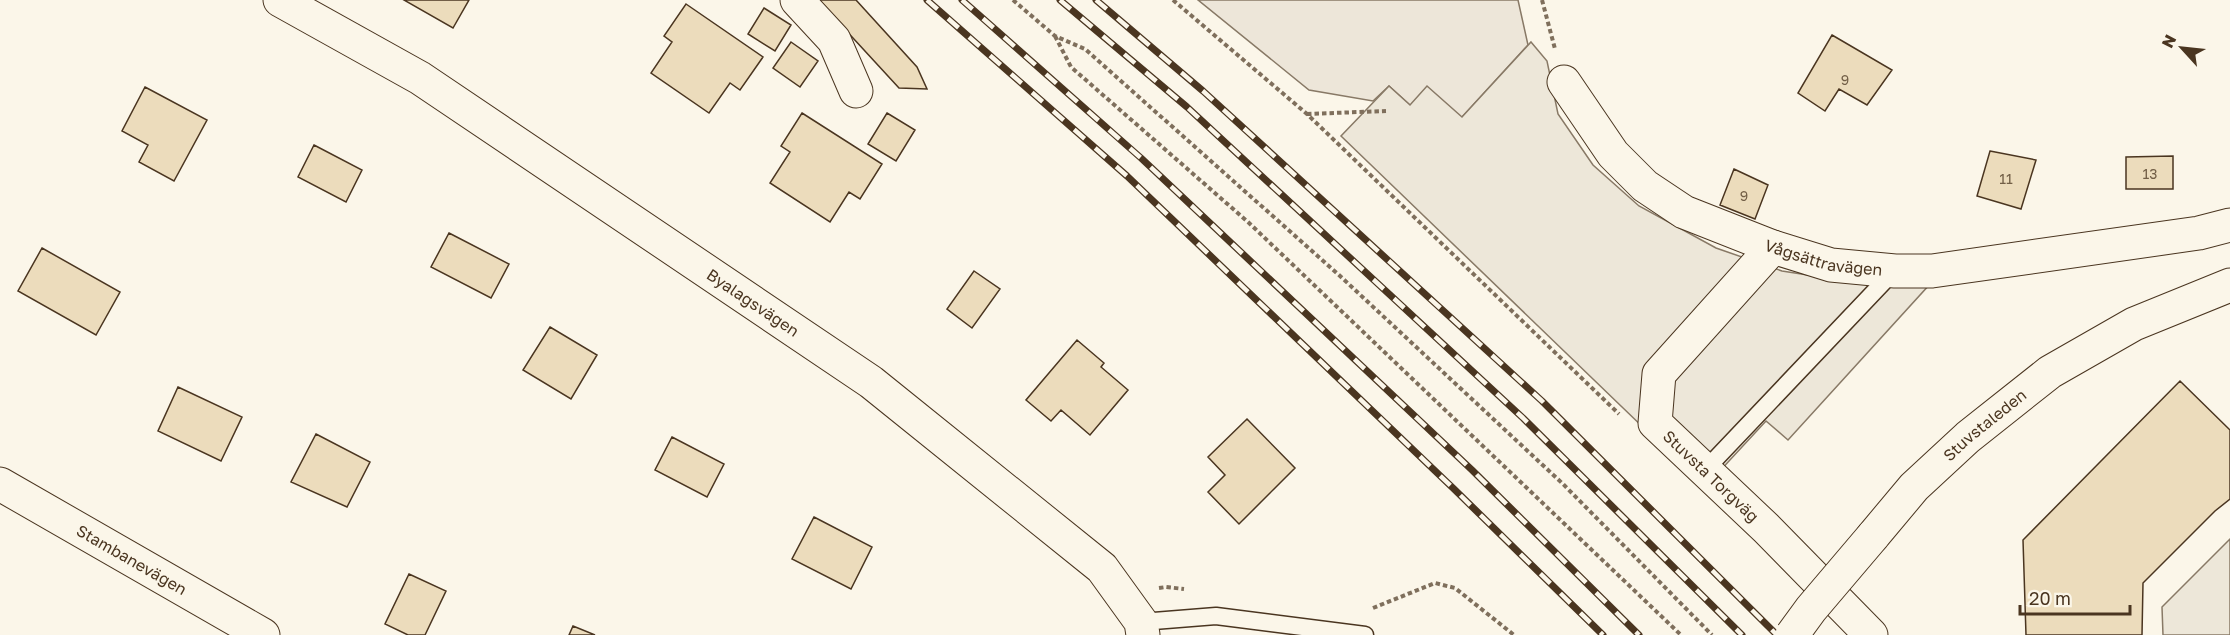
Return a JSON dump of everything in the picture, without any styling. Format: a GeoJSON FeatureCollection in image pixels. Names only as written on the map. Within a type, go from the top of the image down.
{"type":"FeatureCollection","features":[{"type":"Feature","properties":{"kind":"street","name":"Byalagsvägen"},"geometry":{"type":"LineString","coordinates":[[280,0],[324,11],[871,382],[1102,568],[1142,628]]}},
{"type":"Feature","properties":{"kind":"street"},"geometry":{"type":"LineString","coordinates":[[797,0],[834,40],[856,91]]}},
{"type":"Feature","properties":{"kind":"street","name":"Vågsättravägen"},"geometry":{"type":"LineString","coordinates":[[1564,82],[1613,154],[1646,186],[1684,212],[1773,247],[1831,265],[1895,271],[1932,271],[2189,235],[2230,225]]}},
{"type":"Feature","properties":{"kind":"street","name":"Stuvsta Torgväg"},"geometry":{"type":"LineString","coordinates":[[1773,247],[1659,374],[1655,423],[1766,528],[1871,635]]}},
{"type":"Feature","properties":{"kind":"street","name":"Stuvstaleden"},"geometry":{"type":"LineString","coordinates":[[1792,635],[1811,609],[1914,487],[1968,437],[2050,372],[2134,324],[2230,285]]}},
{"type":"Feature","properties":{"kind":"street","name":"Stambanevägen"},"geometry":{"type":"LineString","coordinates":[[0,484],[263,635]]}},
{"type":"Feature","properties":{"kind":"lane"},"geometry":{"type":"LineString","coordinates":[[1705,470],[1895,271]]}},
{"type":"Feature","properties":{"kind":"lane"},"geometry":{"type":"LineString","coordinates":[[1142,628],[1216,616],[1365,635]]}},
{"type":"Feature","properties":{"kind":"path"},"geometry":{"type":"LineString","coordinates":[[1013,0],[1055,36],[1085,49],[1339,275],[1563,484],[1712,635]]}},
{"type":"Feature","properties":{"kind":"path"},"geometry":{"type":"LineString","coordinates":[[1173,0],[1307,114],[1623,417]]}},
{"type":"Feature","properties":{"kind":"path"},"geometry":{"type":"LineString","coordinates":[[1542,0],[1564,82]]}},
{"type":"Feature","properties":{"kind":"path"},"geometry":{"type":"LineString","coordinates":[[1055,36],[1071,67],[1265,238],[1681,635]]}},
{"type":"Feature","properties":{"kind":"path"},"geometry":{"type":"LineString","coordinates":[[1307,114],[1386,111]]}},
{"type":"Feature","properties":{"kind":"shaded area"},"geometry":{"type":"Polygon","coordinates":[[[1198,0],[1518,0],[1528,45],[1462,117],[1410,105],[1389,86],[1373,101],[1309,90],[1198,0]]]}},
{"type":"Feature","properties":{"kind":"shaded area"},"geometry":{"type":"Polygon","coordinates":[[[1531,42],[1547,61],[1558,114],[1593,165],[1639,206],[1716,248],[1782,271],[1885,287],[1930,284],[1788,440],[1766,421],[1705,487],[1341,136],[1389,86],[1410,105],[1427,86],[1462,117],[1531,42]]]}},
{"type":"Feature","properties":{"kind":"shaded area"},"geometry":{"type":"Polygon","coordinates":[[[2230,539],[2230,635],[2163,635],[2162,607],[2230,539]]]}},
{"type":"Feature","properties":{"kind":"building"},"geometry":{"type":"Polygon","coordinates":[[[404,0],[469,0],[453,28],[404,0]]]}},
{"type":"Feature","properties":{"kind":"building"},"geometry":{"type":"Polygon","coordinates":[[[818,0],[856,0],[917,67],[927,89],[899,88],[818,0]]]}},
{"type":"Feature","properties":{"kind":"building"},"geometry":{"type":"Polygon","coordinates":[[[686,4],[763,57],[740,90],[730,83],[709,113],[651,73],[672,42],[664,36],[686,4]]]}},
{"type":"Feature","properties":{"kind":"building"},"geometry":{"type":"Polygon","coordinates":[[[764,8],[791,25],[775,51],[748,34],[764,8]]]}},
{"type":"Feature","properties":{"kind":"building"},"geometry":{"type":"Polygon","coordinates":[[[1832,35],[1892,70],[1867,105],[1839,89],[1825,111],[1798,93],[1832,35]]]}},
{"type":"Feature","properties":{"kind":"building"},"geometry":{"type":"Polygon","coordinates":[[[791,42],[818,61],[800,87],[773,68],[791,42]]]}},
{"type":"Feature","properties":{"kind":"building"},"geometry":{"type":"Polygon","coordinates":[[[145,87],[207,120],[174,181],[139,162],[148,145],[122,131],[145,87]]]}},
{"type":"Feature","properties":{"kind":"building"},"geometry":{"type":"Polygon","coordinates":[[[802,113],[882,164],[860,199],[849,192],[830,222],[770,183],[790,152],[781,146],[802,113]]]}},
{"type":"Feature","properties":{"kind":"building"},"geometry":{"type":"Polygon","coordinates":[[[887,113],[915,130],[896,161],[868,144],[887,113]]]}},
{"type":"Feature","properties":{"kind":"building"},"geometry":{"type":"Polygon","coordinates":[[[314,145],[362,170],[346,202],[298,177],[314,145]]]}},
{"type":"Feature","properties":{"kind":"building"},"geometry":{"type":"Polygon","coordinates":[[[1990,151],[2036,160],[2021,209],[1977,196],[1990,151]]]}},
{"type":"Feature","properties":{"kind":"building"},"geometry":{"type":"Polygon","coordinates":[[[2173,156],[2173,189],[2126,189],[2126,157],[2173,156]]]}},
{"type":"Feature","properties":{"kind":"building"},"geometry":{"type":"Polygon","coordinates":[[[1734,169],[1768,185],[1755,219],[1720,205],[1734,169]]]}},
{"type":"Feature","properties":{"kind":"building"},"geometry":{"type":"Polygon","coordinates":[[[449,233],[509,264],[491,298],[431,267],[449,233]]]}},
{"type":"Feature","properties":{"kind":"building"},"geometry":{"type":"Polygon","coordinates":[[[42,248],[120,292],[96,335],[18,291],[42,248]]]}},
{"type":"Feature","properties":{"kind":"building"},"geometry":{"type":"Polygon","coordinates":[[[974,271],[1000,289],[972,328],[947,309],[974,271]]]}},
{"type":"Feature","properties":{"kind":"building"},"geometry":{"type":"Polygon","coordinates":[[[550,327],[597,355],[571,399],[523,370],[550,327]]]}},
{"type":"Feature","properties":{"kind":"building"},"geometry":{"type":"Polygon","coordinates":[[[1077,340],[1104,363],[1101,367],[1128,390],[1090,435],[1061,410],[1051,421],[1026,400],[1077,340]]]}},
{"type":"Feature","properties":{"kind":"building"},"geometry":{"type":"Polygon","coordinates":[[[2180,381],[2230,430],[2230,499],[2143,583],[2142,635],[2026,635],[2023,540],[2180,381]]]}},
{"type":"Feature","properties":{"kind":"building"},"geometry":{"type":"Polygon","coordinates":[[[178,387],[242,417],[221,461],[158,431],[178,387]]]}},
{"type":"Feature","properties":{"kind":"building"},"geometry":{"type":"Polygon","coordinates":[[[1247,419],[1295,468],[1239,524],[1208,492],[1225,475],[1208,457],[1247,419]]]}},
{"type":"Feature","properties":{"kind":"building"},"geometry":{"type":"Polygon","coordinates":[[[316,434],[370,462],[347,507],[291,482],[316,434]]]}},
{"type":"Feature","properties":{"kind":"building"},"geometry":{"type":"Polygon","coordinates":[[[672,437],[724,464],[707,497],[655,470],[672,437]]]}},
{"type":"Feature","properties":{"kind":"building"},"geometry":{"type":"Polygon","coordinates":[[[814,517],[872,547],[851,589],[792,559],[814,517]]]}},
{"type":"Feature","properties":{"kind":"building"},"geometry":{"type":"Polygon","coordinates":[[[409,574],[446,591],[425,635],[408,635],[385,624],[409,574]]]}},
{"type":"Feature","properties":{"kind":"building"},"geometry":{"type":"Polygon","coordinates":[[[573,626],[595,635],[569,635],[573,626]]]}},
{"type":"Feature","properties":{"kind":"railway"},"geometry":{"type":"LineString","coordinates":[[927,0],[1127,176],[1603,635]]}},
{"type":"Feature","properties":{"kind":"railway"},"geometry":{"type":"LineString","coordinates":[[962,0],[1141,158],[1472,470],[1639,635]]}},
{"type":"Feature","properties":{"kind":"railway"},"geometry":{"type":"LineString","coordinates":[[1060,0],[1187,107],[1523,418],[1742,635]]}},
{"type":"Feature","properties":{"kind":"railway"},"geometry":{"type":"LineString","coordinates":[[1096,0],[1203,91],[1542,401],[1777,635]]}}]}
